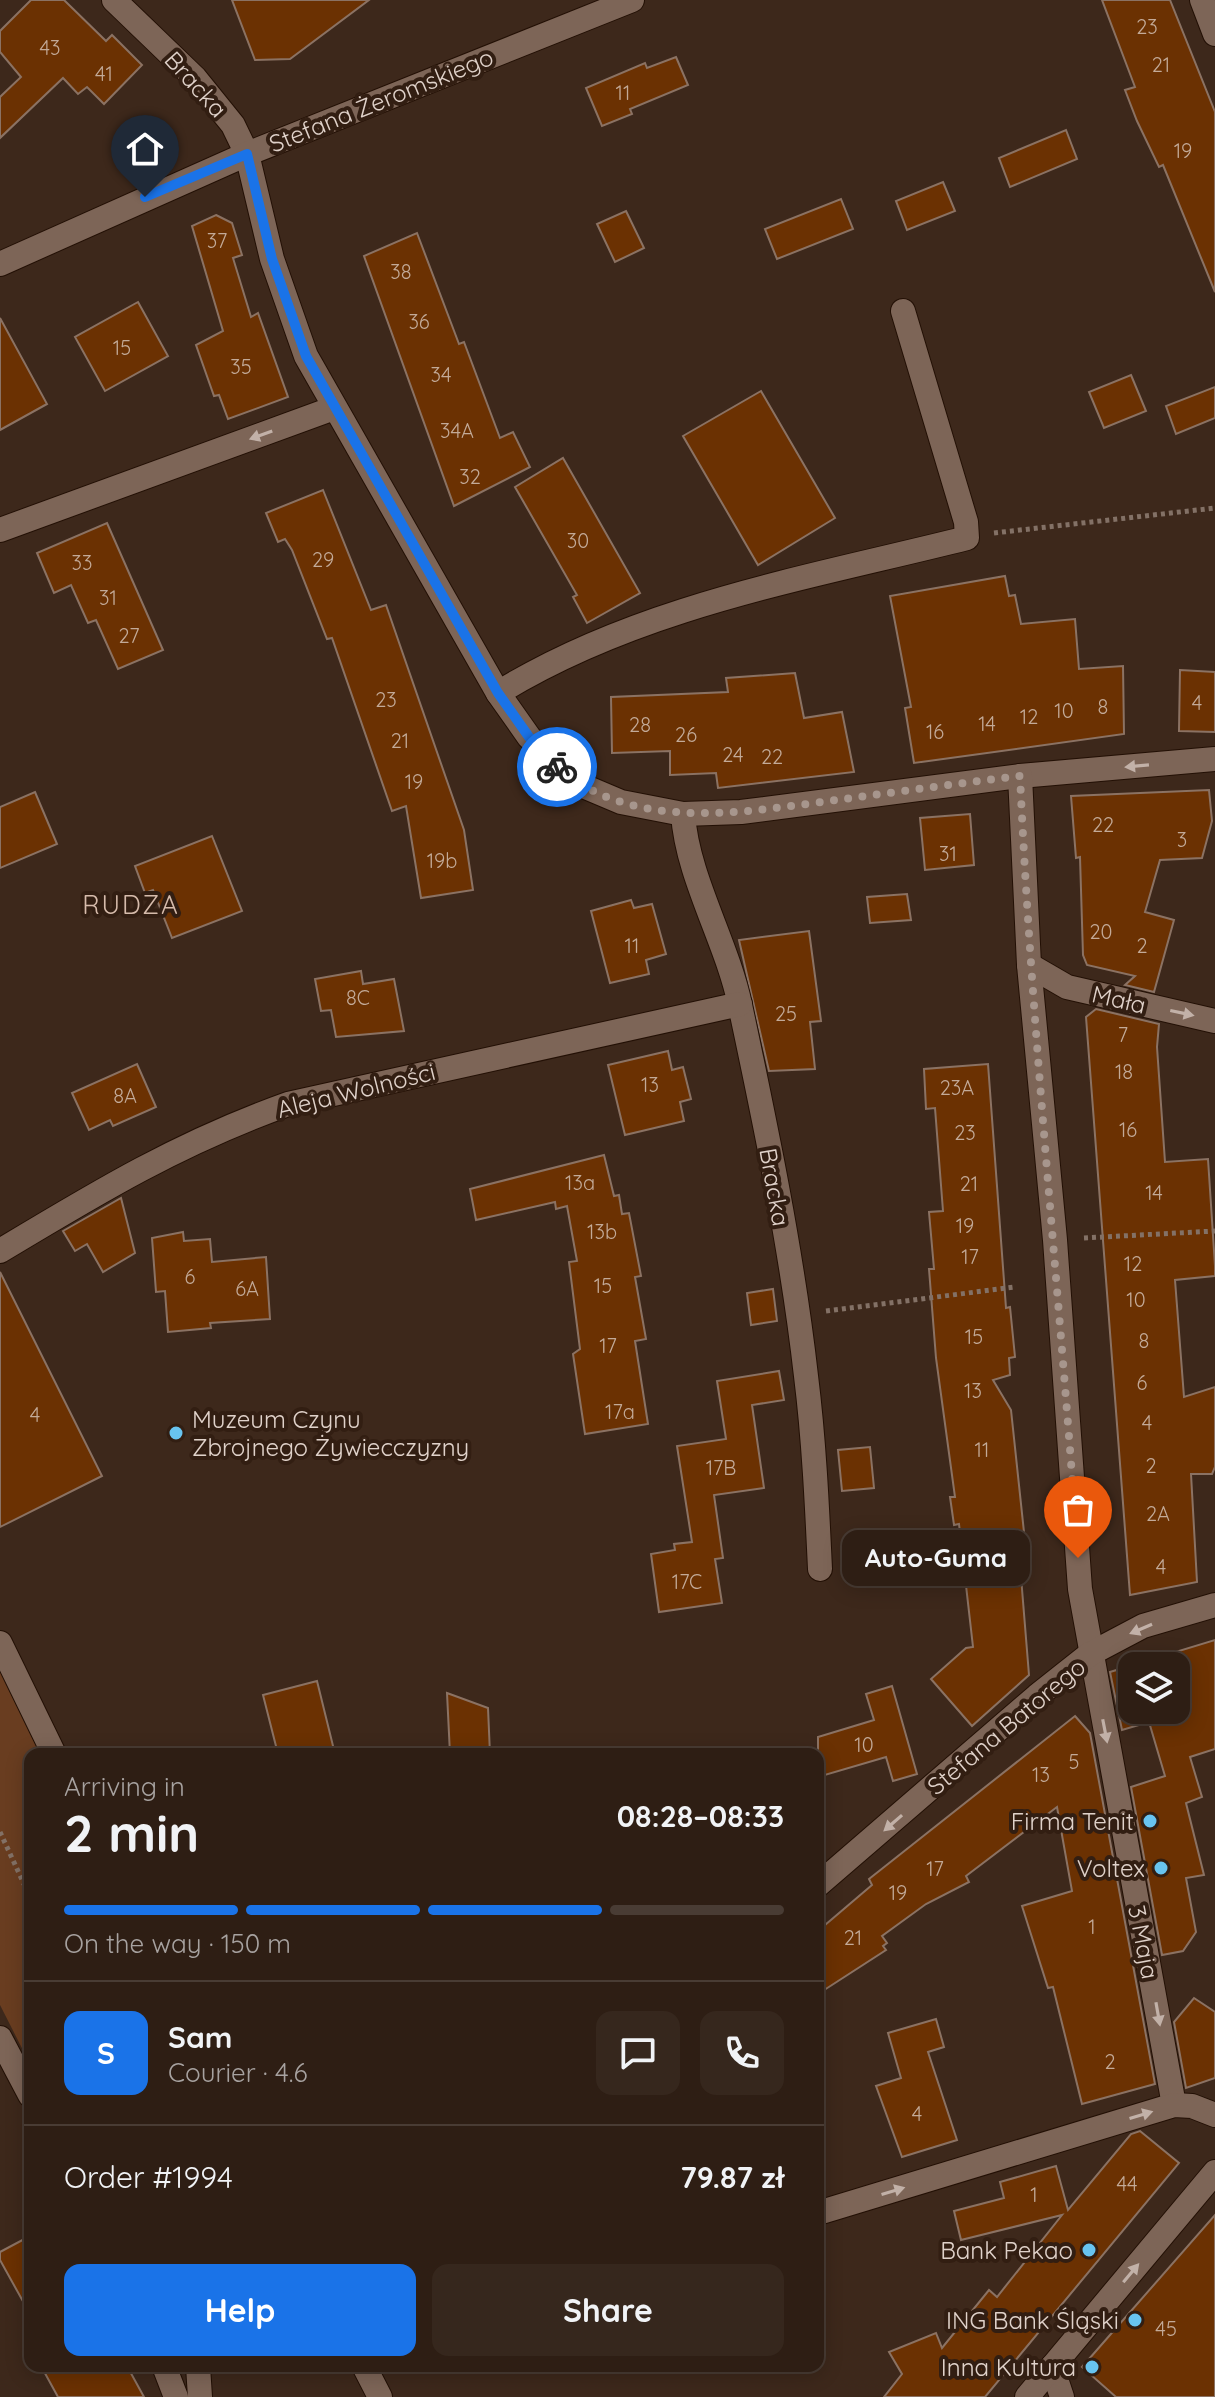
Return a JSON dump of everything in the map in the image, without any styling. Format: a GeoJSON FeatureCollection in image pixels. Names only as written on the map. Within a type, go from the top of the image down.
{"type":"FeatureCollection","features":[{"type":"Feature","properties":{"kind":"street","name":"Bracka"},"geometry":{"type":"LineString","coordinates":[[114,0],[195,78],[233,125],[247,154],[272,259],[297,334],[334,408],[498,693],[529,737],[576,783],[621,802],[683,814],[741,812],[1020,776],[1215,759]]}},
{"type":"Feature","properties":{"kind":"street","name":"Stefana Żeromskiego"},"geometry":{"type":"LineString","coordinates":[[0,264],[247,154],[632,0]]}},
{"type":"Feature","properties":{"kind":"street"},"geometry":{"type":"LineString","coordinates":[[1202,0],[1215,34]]}},
{"type":"Feature","properties":{"kind":"street"},"geometry":{"type":"LineString","coordinates":[[498,693],[549,661],[700,605],[967,538],[966,522],[903,311]]}},
{"type":"Feature","properties":{"kind":"street"},"geometry":{"type":"LineString","coordinates":[[0,530],[334,408]]}},
{"type":"Feature","properties":{"kind":"street","name":"3 Maja"},"geometry":{"type":"LineString","coordinates":[[1020,776],[1029,965],[1055,1240],[1080,1589],[1174,2105]]}},
{"type":"Feature","properties":{"kind":"street","name":"Bracka"},"geometry":{"type":"LineString","coordinates":[[683,814],[684,832],[729,959],[740,1004],[798,1315],[806,1377],[820,1569]]}},
{"type":"Feature","properties":{"kind":"street","name":"Mała"},"geometry":{"type":"LineString","coordinates":[[1029,965],[1067,987],[1215,1021]]}},
{"type":"Feature","properties":{"kind":"street","name":"Aleja Wolności"},"geometry":{"type":"LineString","coordinates":[[0,1251],[135,1170],[219,1129],[288,1104],[740,1004]]}},
{"type":"Feature","properties":{"kind":"street","name":"Stefana Batorego"},"geometry":{"type":"LineString","coordinates":[[824,1880],[1090,1654],[1143,1626],[1215,1605]]}},
{"type":"Feature","properties":{"kind":"street"},"geometry":{"type":"LineString","coordinates":[[0,1643],[51,1748]]}},
{"type":"Feature","properties":{"kind":"street"},"geometry":{"type":"LineString","coordinates":[[0,2038],[24,2084]]}},
{"type":"Feature","properties":{"kind":"street"},"geometry":{"type":"LineString","coordinates":[[824,2211],[1174,2105],[1192,2106],[1215,2115]]}},
{"type":"Feature","properties":{"kind":"street"},"geometry":{"type":"LineString","coordinates":[[1027,2397],[1215,2172]]}},
{"type":"Feature","properties":{"kind":"street"},"geometry":{"type":"LineString","coordinates":[[1052,2367],[1062,2397]]}},
{"type":"Feature","properties":{"kind":"street"},"geometry":{"type":"LineString","coordinates":[[166,2372],[176,2397]]}},
{"type":"Feature","properties":{"kind":"street"},"geometry":{"type":"LineString","coordinates":[[198,2372],[200,2397]]}},
{"type":"Feature","properties":{"kind":"street"},"geometry":{"type":"LineString","coordinates":[[367,2372],[380,2397]]}},
{"type":"Feature","properties":{"kind":"path"},"geometry":{"type":"LineString","coordinates":[[967,538],[1010,530],[1141,519],[1215,508]]}},
{"type":"Feature","properties":{"kind":"path"},"geometry":{"type":"LineString","coordinates":[[1055,1240],[1215,1231]]}},
{"type":"Feature","properties":{"kind":"path"},"geometry":{"type":"LineString","coordinates":[[798,1315],[1015,1287]]}},
{"type":"Feature","properties":{"kind":"path"},"geometry":{"type":"LineString","coordinates":[[0,1832],[24,1884]]}},
{"type":"Feature","properties":{"kind":"shaded area"},"geometry":{"type":"Polygon","coordinates":[[[0,1660],[44,1748],[24,1748],[24,2052],[0,2005],[0,1660]]]}},
{"type":"Feature","properties":{"kind":"building"},"geometry":{"type":"Polygon","coordinates":[[[31,0],[64,0],[106,41],[112,35],[142,65],[104,104],[87,87],[78,94],[63,78],[0,138],[0,97],[21,77],[0,52],[0,31],[31,0]]]}},
{"type":"Feature","properties":{"kind":"building"},"geometry":{"type":"Polygon","coordinates":[[[232,0],[369,0],[290,59],[255,60],[232,0]]]}},
{"type":"Feature","properties":{"kind":"building"},"geometry":{"type":"Polygon","coordinates":[[[1102,0],[1170,0],[1215,112],[1215,292],[1163,165],[1159,167],[1125,90],[1135,87],[1102,0]]]}},
{"type":"Feature","properties":{"kind":"building"},"geometry":{"type":"Polygon","coordinates":[[[676,57],[688,85],[630,109],[632,114],[602,126],[586,88],[645,63],[647,68],[676,57]]]}},
{"type":"Feature","properties":{"kind":"building"},"geometry":{"type":"Polygon","coordinates":[[[1066,130],[1077,159],[1010,187],[999,158],[1066,130]]]}},
{"type":"Feature","properties":{"kind":"building"},"geometry":{"type":"Polygon","coordinates":[[[943,182],[955,211],[907,230],[896,201],[943,182]]]}},
{"type":"Feature","properties":{"kind":"building"},"geometry":{"type":"Polygon","coordinates":[[[841,199],[853,229],[777,259],[765,229],[841,199]]]}},
{"type":"Feature","properties":{"kind":"building"},"geometry":{"type":"Polygon","coordinates":[[[626,211],[644,248],[615,262],[597,224],[626,211]]]}},
{"type":"Feature","properties":{"kind":"building"},"geometry":{"type":"Polygon","coordinates":[[[216,215],[232,223],[242,255],[233,258],[251,317],[258,313],[288,397],[228,419],[219,395],[214,396],[196,345],[223,331],[192,226],[216,215]]]}},
{"type":"Feature","properties":{"kind":"building"},"geometry":{"type":"Polygon","coordinates":[[[417,233],[459,344],[464,342],[500,438],[513,432],[530,467],[454,506],[364,256],[417,233]]]}},
{"type":"Feature","properties":{"kind":"building"},"geometry":{"type":"Polygon","coordinates":[[[138,302],[168,356],[105,391],[75,337],[138,302]]]}},
{"type":"Feature","properties":{"kind":"building"},"geometry":{"type":"Polygon","coordinates":[[[0,318],[47,404],[0,430],[0,318]]]}},
{"type":"Feature","properties":{"kind":"building"},"geometry":{"type":"Polygon","coordinates":[[[1131,375],[1146,411],[1104,428],[1089,392],[1131,375]]]}},
{"type":"Feature","properties":{"kind":"building"},"geometry":{"type":"Polygon","coordinates":[[[1215,387],[1215,418],[1176,434],[1166,406],[1215,387]]]}},
{"type":"Feature","properties":{"kind":"building"},"geometry":{"type":"Polygon","coordinates":[[[761,391],[835,518],[758,565],[683,436],[761,391]]]}},
{"type":"Feature","properties":{"kind":"building"},"geometry":{"type":"Polygon","coordinates":[[[563,458],[640,593],[587,623],[573,597],[577,595],[515,487],[563,458]]]}},
{"type":"Feature","properties":{"kind":"building"},"geometry":{"type":"Polygon","coordinates":[[[323,490],[371,610],[386,605],[464,830],[473,890],[421,898],[406,806],[392,811],[332,638],[327,639],[292,550],[285,539],[278,542],[266,513],[323,490]]]}},
{"type":"Feature","properties":{"kind":"building"},"geometry":{"type":"Polygon","coordinates":[[[107,523],[163,650],[118,669],[96,620],[88,623],[71,585],[54,593],[37,553],[107,523]]]}},
{"type":"Feature","properties":{"kind":"building"},"geometry":{"type":"Polygon","coordinates":[[[1005,576],[1009,596],[1015,595],[1021,624],[1075,619],[1079,669],[1123,666],[1124,734],[914,763],[905,708],[911,707],[890,596],[1005,576]]]}},
{"type":"Feature","properties":{"kind":"building"},"geometry":{"type":"Polygon","coordinates":[[[1180,670],[1215,672],[1215,732],[1179,731],[1180,670]]]}},
{"type":"Feature","properties":{"kind":"building"},"geometry":{"type":"Polygon","coordinates":[[[795,673],[804,718],[842,712],[854,772],[718,788],[716,773],[670,775],[670,751],[612,753],[611,697],[728,692],[726,678],[795,673]]]}},
{"type":"Feature","properties":{"kind":"building"},"geometry":{"type":"Polygon","coordinates":[[[1209,790],[1212,821],[1202,858],[1160,860],[1145,912],[1174,920],[1154,992],[1125,985],[1135,976],[1087,965],[1083,955],[1080,857],[1076,858],[1071,796],[1209,790]]]}},
{"type":"Feature","properties":{"kind":"building"},"geometry":{"type":"Polygon","coordinates":[[[35,792],[57,844],[0,868],[0,807],[35,792]]]}},
{"type":"Feature","properties":{"kind":"building"},"geometry":{"type":"Polygon","coordinates":[[[970,814],[974,865],[925,870],[920,818],[970,814]]]}},
{"type":"Feature","properties":{"kind":"building"},"geometry":{"type":"Polygon","coordinates":[[[212,836],[242,911],[172,938],[153,890],[145,893],[135,866],[212,836]]]}},
{"type":"Feature","properties":{"kind":"building"},"geometry":{"type":"Polygon","coordinates":[[[907,894],[911,920],[870,923],[867,897],[907,894]]]}},
{"type":"Feature","properties":{"kind":"building"},"geometry":{"type":"Polygon","coordinates":[[[631,900],[634,908],[652,904],[666,954],[646,960],[649,974],[610,983],[591,911],[631,900]]]}},
{"type":"Feature","properties":{"kind":"building"},"geometry":{"type":"Polygon","coordinates":[[[809,931],[821,1021],[810,1022],[815,1069],[769,1071],[739,940],[809,931]]]}},
{"type":"Feature","properties":{"kind":"building"},"geometry":{"type":"Polygon","coordinates":[[[361,971],[363,984],[394,979],[404,1031],[336,1037],[331,1010],[321,1011],[315,979],[361,971]]]}},
{"type":"Feature","properties":{"kind":"building"},"geometry":{"type":"Polygon","coordinates":[[[1096,1009],[1159,1024],[1157,1047],[1165,1162],[1208,1159],[1215,1266],[1215,1276],[1175,1280],[1184,1397],[1215,1387],[1215,1467],[1212,1474],[1191,1474],[1197,1582],[1130,1595],[1086,1017],[1096,1009]]]}},
{"type":"Feature","properties":{"kind":"building"},"geometry":{"type":"Polygon","coordinates":[[[668,1051],[672,1070],[683,1067],[691,1099],[680,1102],[684,1121],[625,1135],[608,1065],[668,1051]]]}},
{"type":"Feature","properties":{"kind":"building"},"geometry":{"type":"Polygon","coordinates":[[[137,1064],[156,1107],[113,1126],[110,1120],[89,1130],[72,1093],[137,1064]]]}},
{"type":"Feature","properties":{"kind":"building"},"geometry":{"type":"Polygon","coordinates":[[[988,1064],[1006,1308],[1010,1307],[1015,1357],[1009,1358],[1010,1375],[993,1380],[1011,1410],[1026,1551],[1019,1552],[1029,1675],[972,1726],[931,1679],[966,1648],[973,1647],[959,1524],[954,1525],[950,1497],[955,1497],[936,1358],[929,1269],[934,1269],[929,1212],[943,1211],[935,1108],[926,1109],[924,1069],[988,1064]]]}},
{"type":"Feature","properties":{"kind":"building"},"geometry":{"type":"Polygon","coordinates":[[[604,1155],[614,1196],[619,1195],[622,1214],[629,1213],[641,1276],[635,1277],[646,1339],[635,1341],[648,1424],[585,1434],[573,1354],[580,1349],[569,1262],[577,1261],[567,1206],[556,1209],[555,1202],[476,1220],[470,1189],[604,1155]]]}},
{"type":"Feature","properties":{"kind":"building"},"geometry":{"type":"Polygon","coordinates":[[[121,1198],[135,1253],[103,1272],[87,1244],[75,1251],[63,1231],[121,1198]]]}},
{"type":"Feature","properties":{"kind":"building"},"geometry":{"type":"Polygon","coordinates":[[[183,1232],[184,1241],[210,1239],[212,1262],[266,1257],[270,1319],[210,1323],[211,1328],[168,1332],[165,1291],[156,1292],[152,1238],[183,1232]]]}},
{"type":"Feature","properties":{"kind":"building"},"geometry":{"type":"Polygon","coordinates":[[[0,1272],[102,1476],[0,1527],[0,1272]]]}},
{"type":"Feature","properties":{"kind":"building"},"geometry":{"type":"Polygon","coordinates":[[[773,1289],[777,1321],[751,1325],[747,1293],[773,1289]]]}},
{"type":"Feature","properties":{"kind":"building"},"geometry":{"type":"Polygon","coordinates":[[[779,1371],[784,1400],[752,1405],[764,1488],[714,1495],[723,1558],[715,1559],[722,1603],[659,1612],[651,1554],[675,1550],[674,1544],[692,1542],[677,1446],[726,1439],[717,1381],[779,1371]]]}},
{"type":"Feature","properties":{"kind":"building"},"geometry":{"type":"Polygon","coordinates":[[[870,1447],[874,1488],[842,1491],[838,1450],[870,1447]]]}},
{"type":"Feature","properties":{"kind":"building"},"geometry":{"type":"Polygon","coordinates":[[[1215,1640],[1215,1749],[1190,1757],[1202,1797],[1186,1803],[1204,1875],[1186,1878],[1196,1932],[1183,1951],[1162,1955],[1131,1787],[1165,1776],[1150,1724],[1190,1724],[1190,1652],[1176,1652],[1215,1640]]]}},
{"type":"Feature","properties":{"kind":"building"},"geometry":{"type":"Polygon","coordinates":[[[1118,1670],[1118,1711],[1110,1672],[1118,1670]]]}},
{"type":"Feature","properties":{"kind":"building"},"geometry":{"type":"Polygon","coordinates":[[[317,1681],[334,1748],[276,1748],[263,1695],[317,1681]]]}},
{"type":"Feature","properties":{"kind":"building"},"geometry":{"type":"Polygon","coordinates":[[[892,1686],[917,1774],[893,1781],[886,1757],[824,1775],[824,1748],[818,1748],[818,1737],[874,1720],[866,1694],[892,1686]]]}},
{"type":"Feature","properties":{"kind":"building"},"geometry":{"type":"Polygon","coordinates":[[[447,1693],[488,1708],[490,1748],[450,1748],[447,1693]]]}},
{"type":"Feature","properties":{"kind":"building"},"geometry":{"type":"Polygon","coordinates":[[[1075,1716],[1090,1733],[1155,2084],[1082,2104],[1053,1987],[1048,1988],[1022,1906],[1072,1891],[1057,1807],[966,1876],[969,1882],[926,1904],[882,1936],[887,1943],[883,1946],[886,1950],[824,1990],[824,1926],[872,1885],[869,1879],[1075,1716]]]}},
{"type":"Feature","properties":{"kind":"building"},"geometry":{"type":"Polygon","coordinates":[[[1121,1724],[1142,1724],[1122,1730],[1121,1724]]]}},
{"type":"Feature","properties":{"kind":"building"},"geometry":{"type":"Polygon","coordinates":[[[1194,1998],[1215,2012],[1215,2078],[1186,2088],[1174,2022],[1194,1998]]]}},
{"type":"Feature","properties":{"kind":"building"},"geometry":{"type":"Polygon","coordinates":[[[936,2019],[944,2047],[928,2052],[957,2140],[902,2157],[876,2086],[901,2078],[888,2033],[936,2019]]]}},
{"type":"Feature","properties":{"kind":"building"},"geometry":{"type":"Polygon","coordinates":[[[1140,2131],[1179,2163],[985,2397],[884,2397],[902,2374],[889,2352],[936,2333],[942,2348],[989,2290],[997,2297],[1062,2215],[961,2240],[954,2211],[1004,2198],[1000,2182],[1056,2166],[1068,2210],[1131,2134],[1140,2131]]]}},
{"type":"Feature","properties":{"kind":"building"},"geometry":{"type":"Polygon","coordinates":[[[1215,2215],[1215,2397],[1116,2397],[1082,2367],[1215,2215]]]}},
{"type":"Feature","properties":{"kind":"building"},"geometry":{"type":"Polygon","coordinates":[[[24,2239],[24,2303],[0,2260],[0,2252],[24,2239]]]}},
{"type":"Feature","properties":{"kind":"building"},"geometry":{"type":"Polygon","coordinates":[[[44,2372],[130,2372],[144,2397],[58,2397],[44,2372]]]}},
{"type":"Feature","properties":{"kind":"way so far"},"geometry":{"type":"LineString","coordinates":[[557,767],[576,783],[621,802],[683,814],[741,812],[1020,776],[1029,965],[1055,1240],[1078,1558]]}},
{"type":"Feature","properties":{"kind":"place","name":"Muzeum Czynu Zbrojnego Żywiecczyzny"},"geometry":{"type":"Point","coordinates":[176,1433]}},
{"type":"Feature","properties":{"kind":"place","name":"Auto-Guma"},"geometry":{"type":"Point","coordinates":[1078,1558]}},
{"type":"Feature","properties":{"kind":"place","name":"Firma Tenit"},"geometry":{"type":"Point","coordinates":[1150,1821]}},
{"type":"Feature","properties":{"kind":"place","name":"Voltex"},"geometry":{"type":"Point","coordinates":[1161,1868]}},
{"type":"Feature","properties":{"kind":"place","name":"Bank Pekao"},"geometry":{"type":"Point","coordinates":[1089,2250]}},
{"type":"Feature","properties":{"kind":"place","name":"ING Bank Śląski"},"geometry":{"type":"Point","coordinates":[1135,2320]}},
{"type":"Feature","properties":{"kind":"place","name":"Inna Kultura"},"geometry":{"type":"Point","coordinates":[1092,2367]}},
{"type":"Feature","properties":{"kind":"district","name":"RUDZA"},"geometry":{"type":"Point","coordinates":[131,904]}},
{"type":"Feature","properties":{"kind":"route"},"geometry":{"type":"LineString","coordinates":[[145,197],[247,154],[272,259],[306,356],[498,693],[529,737],[557,767]]}}]}
